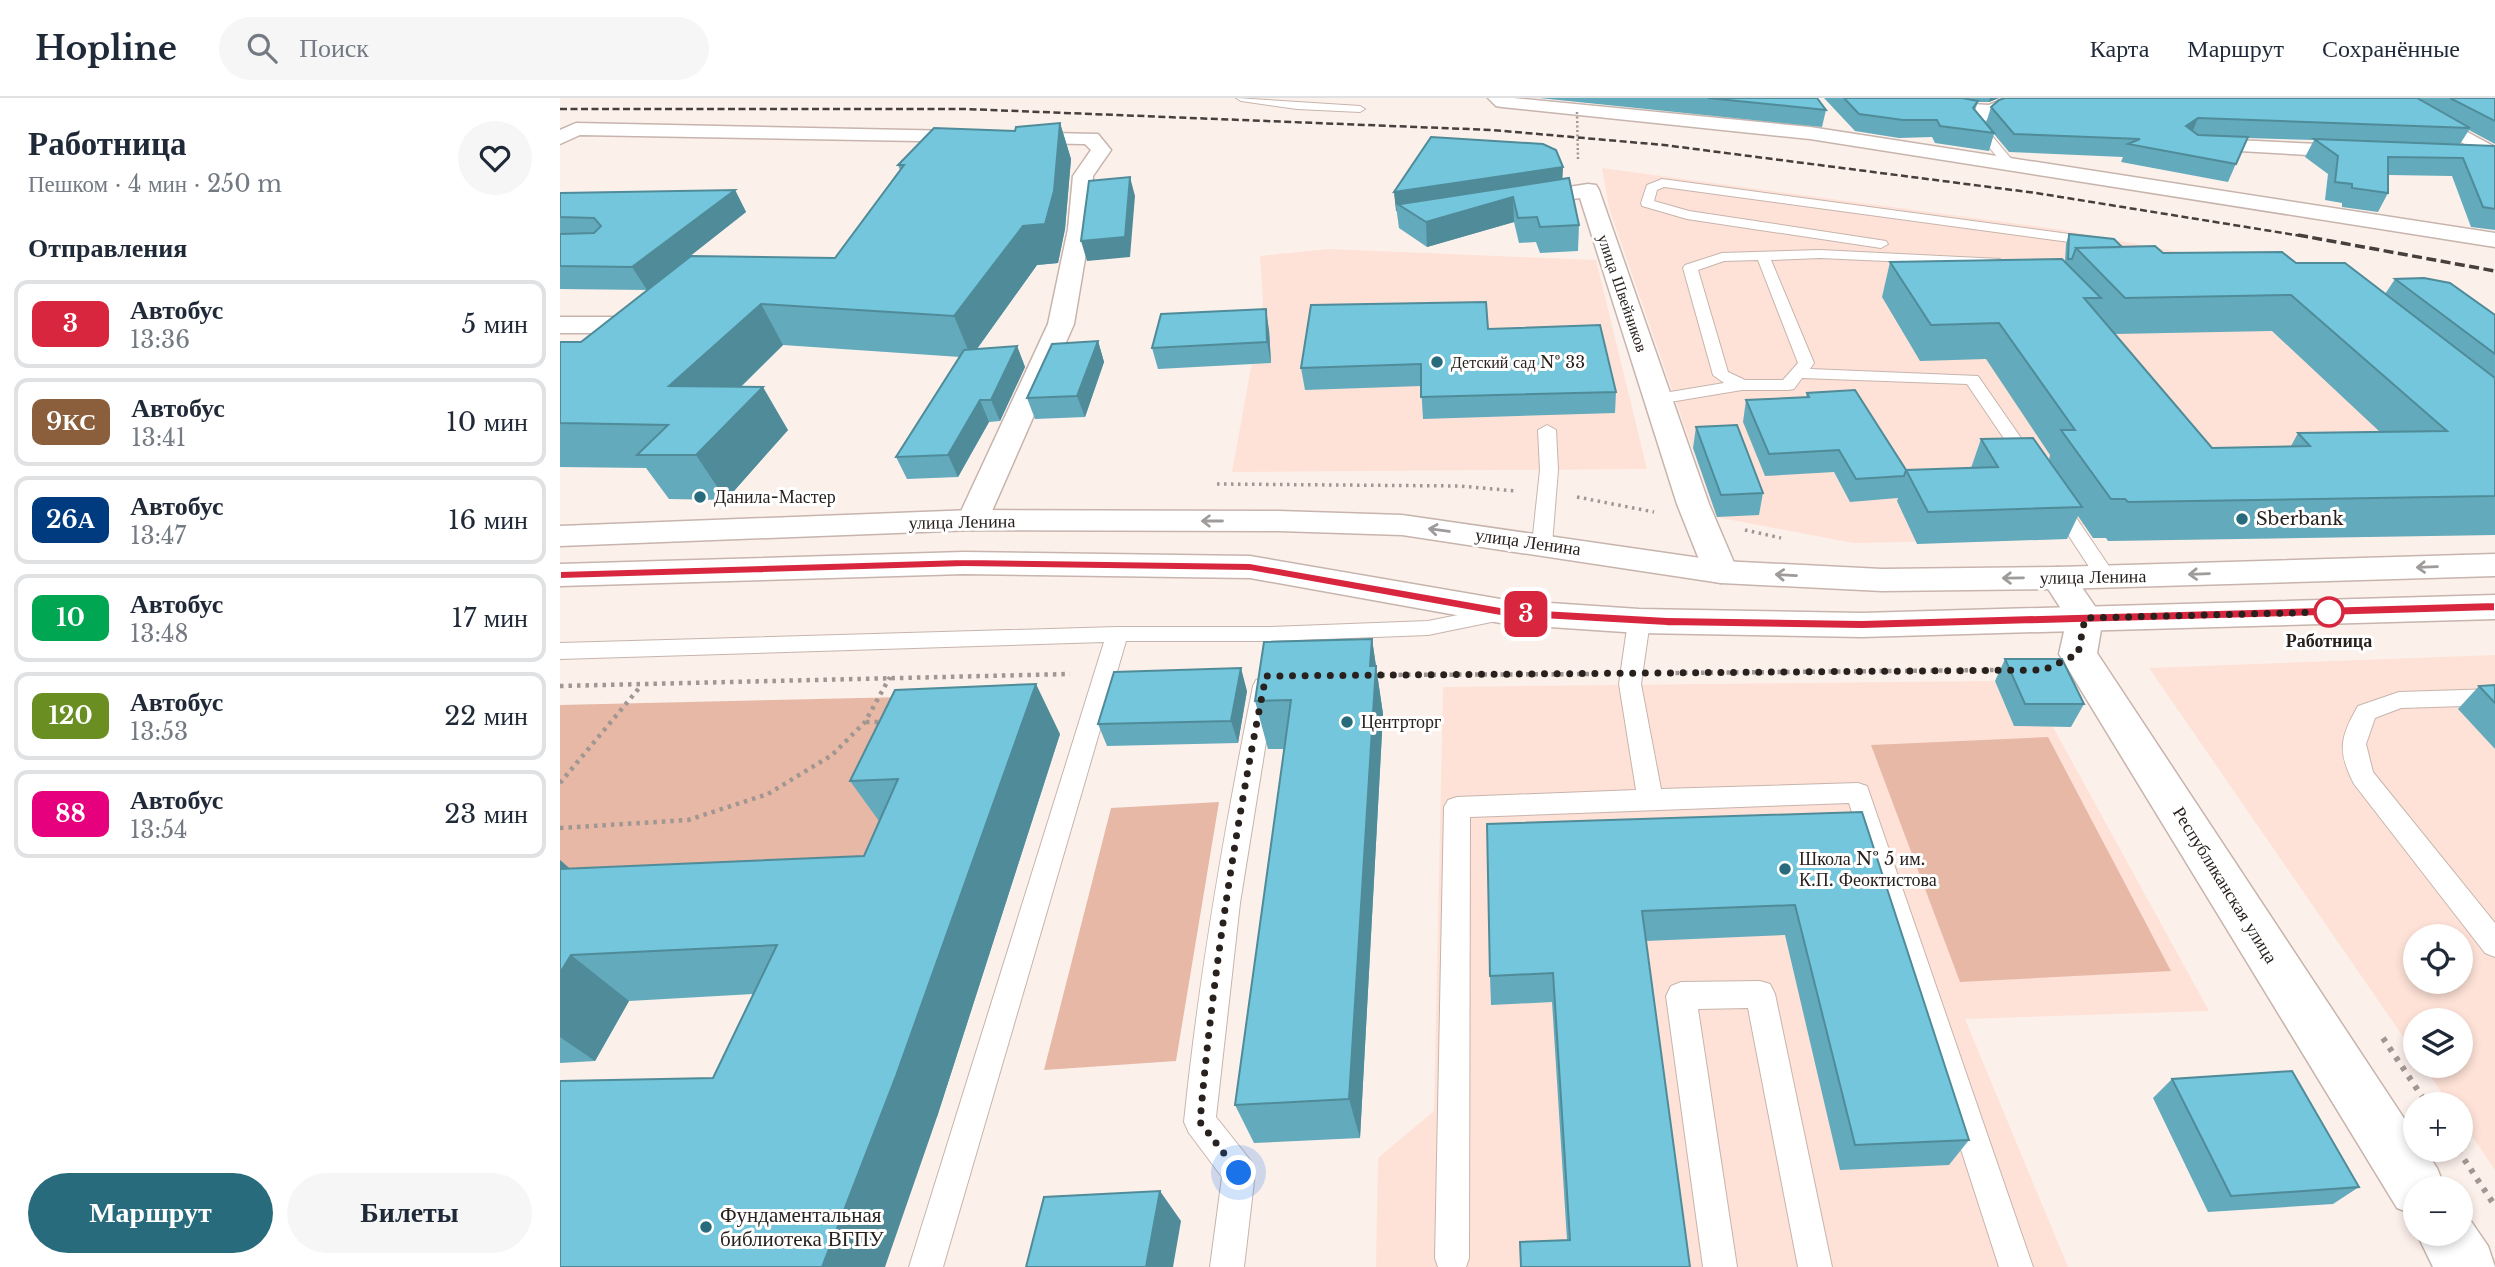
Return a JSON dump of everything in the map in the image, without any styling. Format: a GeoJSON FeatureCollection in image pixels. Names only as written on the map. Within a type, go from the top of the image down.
{"type":"FeatureCollection","features":[{"type":"Feature","properties":{"kind":"street"},"geometry":{"type":"LineString","coordinates":[[1497,98],[1502,102],[1520,101],[1844,138],[2495,240]]}},
{"type":"Feature","properties":{"kind":"street"},"geometry":{"type":"LineString","coordinates":[[1939,98],[1963,108],[1992,112],[2018,98]]}},
{"type":"Feature","properties":{"kind":"street"},"geometry":{"type":"LineString","coordinates":[[2391,98],[2495,156]]}},
{"type":"Feature","properties":{"kind":"street"},"geometry":{"type":"LineString","coordinates":[[1829,118],[1844,138]]}},
{"type":"Feature","properties":{"kind":"street"},"geometry":{"type":"LineString","coordinates":[[568,134],[1091,138],[1101,150],[1083,176],[1079,229],[1060,324],[973,520]]}},
{"type":"Feature","properties":{"kind":"street"},"geometry":{"type":"LineString","coordinates":[[2191,144],[2380,152]]}},
{"type":"Feature","properties":{"kind":"street"},"geometry":{"type":"LineString","coordinates":[[2449,154],[2495,156]]}},
{"type":"Feature","properties":{"kind":"street","name":"улица Швейников"},"geometry":{"type":"LineString","coordinates":[[1492,205],[1588,190],[1693,504],[1721,572]]}},
{"type":"Feature","properties":{"kind":"street"},"geometry":{"type":"LineString","coordinates":[[560,325],[630,325]]}},
{"type":"Feature","properties":{"kind":"street","name":"улица Ленина"},"geometry":{"type":"LineString","coordinates":[[560,536],[973,520],[1279,521],[1402,525],[1721,572],[1882,580],[2106,577],[2495,565]]}},
{"type":"Feature","properties":{"kind":"street"},"geometry":{"type":"LineString","coordinates":[[560,575],[964,563],[1250,567],[1506,612],[1639,621],[1862,625],[2081,636],[2495,607]]}},
{"type":"Feature","properties":{"kind":"street","name":"Республиканская улица"},"geometry":{"type":"LineString","coordinates":[[2058,578],[2081,636],[2410,1176]]}},
{"type":"Feature","properties":{"kind":"street"},"geometry":{"type":"LineString","coordinates":[[2454,1246],[2467,1267]]}},
{"type":"Feature","properties":{"kind":"lane"},"geometry":{"type":"LineString","coordinates":[[1241,98],[1297,106],[1360,109]]}},
{"type":"Feature","properties":{"kind":"lane"},"geometry":{"type":"LineString","coordinates":[[1992,112],[1976,122],[2008,164]]}},
{"type":"Feature","properties":{"kind":"lane"},"geometry":{"type":"LineString","coordinates":[[1966,261],[1940,253],[1687,215],[1647,203],[1651,188],[1662,183],[2109,243]]}},
{"type":"Feature","properties":{"kind":"lane"},"geometry":{"type":"LineString","coordinates":[[1742,385],[1721,375],[1690,268],[1722,257],[1820,254],[2010,263]]}},
{"type":"Feature","properties":{"kind":"lane"},"geometry":{"type":"LineString","coordinates":[[1658,399],[1742,385],[1788,385],[1806,363],[1763,256]]}},
{"type":"Feature","properties":{"kind":"lane"},"geometry":{"type":"LineString","coordinates":[[1798,373],[1972,379],[2106,577]]}},
{"type":"Feature","properties":{"kind":"lane"},"geometry":{"type":"LineString","coordinates":[[1542,544],[1549,470],[1547,430]]}},
{"type":"Feature","properties":{"kind":"lane"},"geometry":{"type":"LineString","coordinates":[[560,651],[1116,634],[1271,634],[1428,628],[1506,612]]}},
{"type":"Feature","properties":{"kind":"lane"},"geometry":{"type":"LineString","coordinates":[[1639,621],[1630,684],[1650,799]]}},
{"type":"Feature","properties":{"kind":"lane"},"geometry":{"type":"LineString","coordinates":[[926,1267],[1116,634]]}},
{"type":"Feature","properties":{"kind":"lane"},"geometry":{"type":"LineString","coordinates":[[1227,1267],[1239,1173],[1200,1122],[1207,1042],[1226,899],[1266,676],[1271,634]]}},
{"type":"Feature","properties":{"kind":"lane"},"geometry":{"type":"LineString","coordinates":[[2495,697],[2399,700],[2366,712],[2354,735],[2352,753],[2363,777],[2495,944]]}},
{"type":"Feature","properties":{"kind":"lane"},"geometry":{"type":"LineString","coordinates":[[1452,1258],[1457,807],[1858,793],[2016,1267]]}},
{"type":"Feature","properties":{"kind":"lane"},"geometry":{"type":"LineString","coordinates":[[1720,1267],[1681,996],[1760,994],[1815,1267]]}},
{"type":"Feature","properties":{"kind":"path"},"geometry":{"type":"LineString","coordinates":[[1577,112],[1578,160]]}},
{"type":"Feature","properties":{"kind":"path"},"geometry":{"type":"LineString","coordinates":[[1361,676],[2044,670],[2081,636]]}},
{"type":"Feature","properties":{"kind":"path"},"geometry":{"type":"LineString","coordinates":[[560,686],[640,687],[890,677],[1105,674]]}},
{"type":"Feature","properties":{"kind":"path"},"geometry":{"type":"LineString","coordinates":[[560,828],[688,820],[768,794],[832,755],[865,722],[890,677]]}},
{"type":"Feature","properties":{"kind":"path"},"geometry":{"type":"LineString","coordinates":[[560,783],[640,687]]}},
{"type":"Feature","properties":{"kind":"path"},"geometry":{"type":"LineString","coordinates":[[865,722],[892,722]]}},
{"type":"Feature","properties":{"kind":"path"},"geometry":{"type":"LineString","coordinates":[[2466,1162],[2495,1206]]}},
{"type":"Feature","properties":{"kind":"shaded area"},"geometry":{"type":"Polygon","coordinates":[[[1602,168],[2063,230],[2269,269],[2495,440],[2495,535],[2108,541],[2098,525],[2047,526],[2055,539],[1853,543],[1716,517],[1609,208],[1602,168]]]}},
{"type":"Feature","properties":{"kind":"shaded area","name":"Детский сад № 33"},"geometry":{"type":"Polygon","coordinates":[[[1328,249],[1596,260],[1647,469],[1232,472],[1263,302],[1260,256],[1328,249]]]}},
{"type":"Feature","properties":{"kind":"shaded area"},"geometry":{"type":"Polygon","coordinates":[[[2495,655],[2495,1170],[2473,1138],[2473,1092],[2441,1092],[2432,1078],[2473,1078],[2473,1008],[2403,1008],[2403,1037],[2149,668],[2495,655]]]}},
{"type":"Feature","properties":{"kind":"shaded area","name":"Школа № 5 им. К.П. Феоктистова"},"geometry":{"type":"Polygon","coordinates":[[[1995,681],[2053,727],[2209,1011],[1965,1019],[2068,1267],[1376,1267],[1378,1158],[1434,1111],[1443,687],[1995,681]]]}},
{"type":"Feature","properties":{"kind":"shaded area"},"geometry":{"type":"Polygon","coordinates":[[[950,696],[901,903],[560,890],[560,705],[950,696]]]}},
{"type":"Feature","properties":{"kind":"shaded area"},"geometry":{"type":"Polygon","coordinates":[[[2048,737],[2171,971],[1960,982],[1871,745],[2048,737]]]}},
{"type":"Feature","properties":{"kind":"shaded area"},"geometry":{"type":"Polygon","coordinates":[[[1219,802],[1176,1061],[1044,1070],[1111,808],[1219,802]]]}},
{"type":"Feature","properties":{"kind":"building"},"geometry":{"type":"Polygon","coordinates":[[[1708,98],[1817,98],[1826,110],[1708,98]]]}},
{"type":"Feature","properties":{"kind":"building"},"geometry":{"type":"Polygon","coordinates":[[[1844,98],[1962,98],[1978,101],[1973,108],[1994,133],[1940,126],[1937,120],[1903,120],[1859,114],[1844,98]]]}},
{"type":"Feature","properties":{"kind":"building"},"geometry":{"type":"Polygon","coordinates":[[[2005,98],[2417,98],[2470,128],[2198,118],[2186,126],[2198,135],[2248,137],[2236,164],[2128,144],[2140,139],[2014,134],[1991,107],[2005,98]]]}},
{"type":"Feature","properties":{"kind":"building"},"geometry":{"type":"Polygon","coordinates":[[[2450,98],[2495,98],[2495,121],[2450,98]]]}},
{"type":"Feature","properties":{"kind":"building"},"geometry":{"type":"Polygon","coordinates":[[[1060,123],[1054,191],[1045,224],[1023,226],[954,316],[761,304],[669,386],[763,387],[696,455],[637,455],[668,425],[560,423],[560,342],[581,342],[691,256],[835,258],[904,165],[898,165],[934,128],[1015,131],[1016,127],[1060,123]]]}},
{"type":"Feature","properties":{"kind":"building"},"geometry":{"type":"Polygon","coordinates":[[[1431,137],[1543,144],[1556,150],[1563,167],[1394,192],[1431,137]]]}},
{"type":"Feature","properties":{"kind":"building"},"geometry":{"type":"Polygon","coordinates":[[[2314,139],[2495,146],[2495,209],[2483,207],[2463,158],[2388,157],[2388,193],[2352,188],[2352,184],[2335,182],[2338,156],[2314,139]]]}},
{"type":"Feature","properties":{"kind":"building"},"geometry":{"type":"Polygon","coordinates":[[[1130,177],[1125,237],[1081,241],[1089,181],[1130,177]]]}},
{"type":"Feature","properties":{"kind":"building"},"geometry":{"type":"Polygon","coordinates":[[[1569,178],[1579,225],[1540,227],[1537,217],[1518,218],[1513,197],[1426,222],[1396,203],[1401,204],[1569,178]]]}},
{"type":"Feature","properties":{"kind":"building"},"geometry":{"type":"Polygon","coordinates":[[[735,190],[632,267],[560,266],[560,234],[594,233],[601,226],[594,218],[560,217],[560,193],[735,190]]]}},
{"type":"Feature","properties":{"kind":"building"},"geometry":{"type":"Polygon","coordinates":[[[2069,234],[2114,239],[2122,247],[2076,248],[2072,259],[2068,259],[2069,234]]]}},
{"type":"Feature","properties":{"kind":"building"},"geometry":{"type":"Polygon","coordinates":[[[2155,246],[2163,253],[2282,252],[2296,263],[2345,263],[2495,378],[2495,496],[2128,502],[2125,499],[2111,499],[2061,430],[2075,430],[1999,323],[1931,325],[1890,262],[2062,259],[2101,298],[2084,298],[2212,448],[2310,446],[2298,433],[2447,431],[2291,295],[2125,298],[2076,248],[2155,246]]]}},
{"type":"Feature","properties":{"kind":"building"},"geometry":{"type":"Polygon","coordinates":[[[2424,278],[2450,283],[2495,315],[2495,354],[2395,279],[2424,278]]]}},
{"type":"Feature","properties":{"kind":"building"},"geometry":{"type":"Polygon","coordinates":[[[1486,302],[1488,329],[1600,325],[1616,392],[1421,397],[1421,364],[1301,368],[1311,305],[1486,302]]]}},
{"type":"Feature","properties":{"kind":"building"},"geometry":{"type":"Polygon","coordinates":[[[1266,309],[1267,342],[1152,348],[1161,314],[1266,309]]]}},
{"type":"Feature","properties":{"kind":"building"},"geometry":{"type":"Polygon","coordinates":[[[1098,341],[1077,396],[1027,398],[1052,344],[1098,341]]]}},
{"type":"Feature","properties":{"kind":"building"},"geometry":{"type":"Polygon","coordinates":[[[1017,346],[991,400],[980,400],[948,455],[896,457],[964,350],[1017,346]]]}},
{"type":"Feature","properties":{"kind":"building"},"geometry":{"type":"Polygon","coordinates":[[[1855,390],[1906,470],[1904,476],[1856,479],[1839,450],[1769,454],[1746,400],[1809,397],[1807,393],[1855,390]]]}},
{"type":"Feature","properties":{"kind":"building"},"geometry":{"type":"Polygon","coordinates":[[[1737,425],[1763,493],[1721,495],[1696,427],[1737,425]]]}},
{"type":"Feature","properties":{"kind":"building"},"geometry":{"type":"Polygon","coordinates":[[[2033,438],[2082,507],[1928,512],[1906,470],[1998,467],[1981,439],[2033,438]]]}},
{"type":"Feature","properties":{"kind":"building"},"geometry":{"type":"Polygon","coordinates":[[[1372,639],[1370,666],[1376,666],[1349,1099],[1235,1105],[1291,700],[1255,701],[1264,642],[1372,639]]]}},
{"type":"Feature","properties":{"kind":"building"},"geometry":{"type":"Polygon","coordinates":[[[2005,659],[2062,659],[2084,704],[2025,704],[2005,659]]]}},
{"type":"Feature","properties":{"kind":"building"},"geometry":{"type":"Polygon","coordinates":[[[1241,668],[1231,721],[1098,724],[1114,672],[1241,668]]]}},
{"type":"Feature","properties":{"kind":"building"},"geometry":{"type":"Polygon","coordinates":[[[1036,684],[896,1076],[822,1267],[560,1267],[560,1081],[713,1078],[777,945],[571,955],[560,973],[560,869],[864,856],[898,779],[850,781],[895,690],[1036,684]]]}},
{"type":"Feature","properties":{"kind":"building"},"geometry":{"type":"Polygon","coordinates":[[[2495,685],[2495,703],[2479,686],[2495,685]]]}},
{"type":"Feature","properties":{"kind":"building"},"geometry":{"type":"Polygon","coordinates":[[[1862,812],[1969,1140],[1855,1145],[1795,905],[1642,911],[1690,1267],[1521,1267],[1520,1242],[1570,1240],[1553,973],[1490,976],[1487,824],[1862,812]]]}},
{"type":"Feature","properties":{"kind":"building"},"geometry":{"type":"Polygon","coordinates":[[[2292,1071],[2359,1187],[2231,1196],[2172,1079],[2292,1071]]]}},
{"type":"Feature","properties":{"kind":"building"},"geometry":{"type":"Polygon","coordinates":[[[1160,1191],[1146,1267],[1026,1267],[1044,1197],[1160,1191]]]}},
{"type":"Feature","properties":{"kind":"railway"},"geometry":{"type":"LineString","coordinates":[[560,109],[966,109],[1492,130],[1664,145],[2036,193],[2308,237]]}},
{"type":"Feature","properties":{"kind":"railway"},"geometry":{"type":"LineString","coordinates":[[2298,235],[2495,271]]}},
{"type":"Feature","properties":{"kind":"bus line","name":"3"},"geometry":{"type":"LineString","coordinates":[[560,575],[964,563],[1250,567],[1506,612],[1639,621],[1862,625],[2495,607]]}},
{"type":"Feature","properties":{"kind":"place","name":"Детский сад № 33"},"geometry":{"type":"Point","coordinates":[1437,362]}},
{"type":"Feature","properties":{"kind":"place","name":"Данила-Мастер"},"geometry":{"type":"Point","coordinates":[700,497]}},
{"type":"Feature","properties":{"kind":"place","name":"Sberbank"},"geometry":{"type":"Point","coordinates":[2242,519]}},
{"type":"Feature","properties":{"kind":"place","name":"Работница"},"geometry":{"type":"Point","coordinates":[2329,612]}},
{"type":"Feature","properties":{"kind":"place","name":"Центрторг"},"geometry":{"type":"Point","coordinates":[1347,722]}},
{"type":"Feature","properties":{"kind":"place","name":"Школа № 5 им. К.П. Феоктистова"},"geometry":{"type":"Point","coordinates":[1785,869]}},
{"type":"Feature","properties":{"kind":"place","name":"Фундаментальная библиотека ВГПУ"},"geometry":{"type":"Point","coordinates":[706,1227]}},
{"type":"Feature","properties":{"kind":"route"},"geometry":{"type":"LineString","coordinates":[[1239,1173],[1200,1122],[1207,1042],[1226,899],[1243,792],[1266,676],[2044,670],[2078,654],[2085,618],[2329,612]]}}]}
